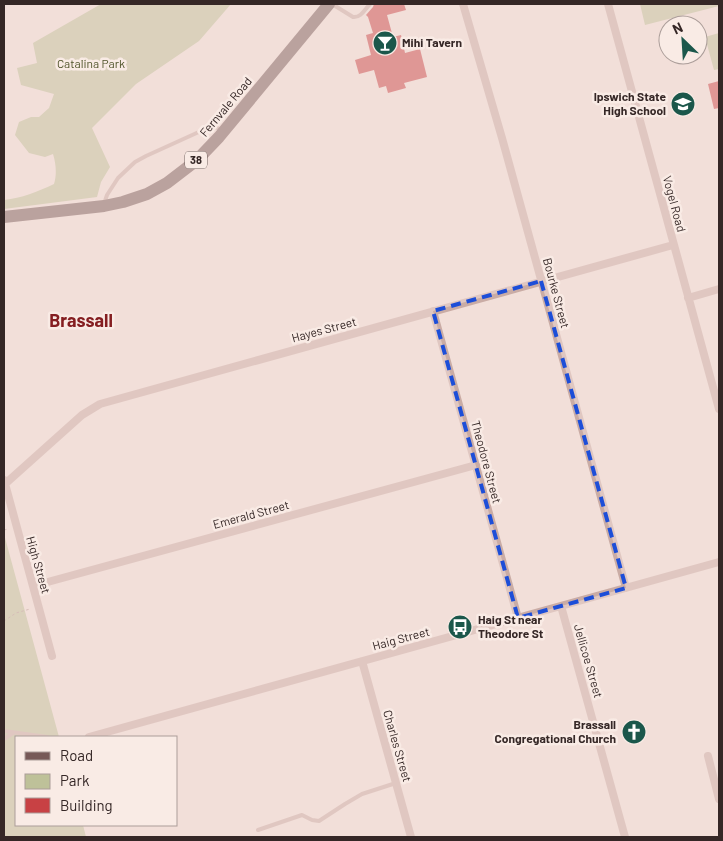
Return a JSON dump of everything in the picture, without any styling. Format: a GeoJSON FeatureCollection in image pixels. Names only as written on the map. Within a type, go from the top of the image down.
{"type":"FeatureCollection","features":[{"type":"Feature","properties":{"kind":"main road","name":"Fernvale Road"},"geometry":{"type":"LineString","coordinates":[[4,217],[104,206],[147,194],[167,183],[197,160],[225,130],[331,4]]}},
{"type":"Feature","properties":{"kind":"street","name":"Bourke Street"},"geometry":{"type":"LineString","coordinates":[[463,4],[542,281],[626,588]]}},
{"type":"Feature","properties":{"kind":"street","name":"Vogel Road"},"geometry":{"type":"LineString","coordinates":[[608,4],[719,410]]}},
{"type":"Feature","properties":{"kind":"street","name":"Hayes Street"},"geometry":{"type":"LineString","coordinates":[[4,482],[82,415],[100,404],[674,245]]}},
{"type":"Feature","properties":{"kind":"street"},"geometry":{"type":"LineString","coordinates":[[688,298],[719,289]]}},
{"type":"Feature","properties":{"kind":"street","name":"Theodore Street"},"geometry":{"type":"LineString","coordinates":[[433,311],[518,618]]}},
{"type":"Feature","properties":{"kind":"street","name":"Emerald Street"},"geometry":{"type":"LineString","coordinates":[[32,586],[476,465]]}},
{"type":"Feature","properties":{"kind":"street","name":"High Street"},"geometry":{"type":"LineString","coordinates":[[4,482],[52,656]]}},
{"type":"Feature","properties":{"kind":"street","name":"Haig Street"},"geometry":{"type":"LineString","coordinates":[[93,736],[719,562]]}},
{"type":"Feature","properties":{"kind":"street","name":"Jellicoe Street"},"geometry":{"type":"LineString","coordinates":[[561,606],[625,837]]}},
{"type":"Feature","properties":{"kind":"street","name":"Charles Street"},"geometry":{"type":"LineString","coordinates":[[362,661],[411,837]]}},
{"type":"Feature","properties":{"kind":"street"},"geometry":{"type":"LineString","coordinates":[[708,756],[719,799]]}},
{"type":"Feature","properties":{"kind":"lane"},"geometry":{"type":"LineString","coordinates":[[331,4],[356,18],[370,4]]}},
{"type":"Feature","properties":{"kind":"lane"},"geometry":{"type":"LineString","coordinates":[[104,206],[107,195],[118,178],[135,162],[201,130],[215,127],[225,130]]}},
{"type":"Feature","properties":{"kind":"lane"},"geometry":{"type":"LineString","coordinates":[[4,731],[38,736]]}},
{"type":"Feature","properties":{"kind":"lane"},"geometry":{"type":"LineString","coordinates":[[4,739],[14,733]]}},
{"type":"Feature","properties":{"kind":"lane"},"geometry":{"type":"LineString","coordinates":[[258,830],[302,815],[319,822],[362,794],[396,783]]}},
{"type":"Feature","properties":{"kind":"path"},"geometry":{"type":"LineString","coordinates":[[4,621],[16,613],[38,607]]}},
{"type":"Feature","properties":{"kind":"highlighted area"},"geometry":{"type":"Polygon","coordinates":[[[541,281],[626,588],[518,618],[433,311],[541,281]]]}},
{"type":"Feature","properties":{"kind":"green space","name":"Catalina Park"},"geometry":{"type":"Polygon","coordinates":[[[101,4],[231,4],[199,41],[136,84],[92,128],[110,167],[101,182],[97,197],[4,209],[4,200],[23,196],[48,187],[54,184],[56,176],[53,154],[45,157],[29,153],[15,135],[19,122],[31,117],[39,117],[49,108],[54,94],[21,85],[17,68],[37,63],[33,43],[101,4]]]}},
{"type":"Feature","properties":{"kind":"green space"},"geometry":{"type":"Polygon","coordinates":[[[640,4],[719,4],[719,6],[684,15],[658,15],[658,22],[645,25],[640,4]]]}},
{"type":"Feature","properties":{"kind":"green space"},"geometry":{"type":"Polygon","coordinates":[[[719,33],[719,69],[714,70],[708,48],[708,36],[719,33]]]}},
{"type":"Feature","properties":{"kind":"green space"},"geometry":{"type":"Polygon","coordinates":[[[4,534],[59,736],[15,736],[15,826],[83,826],[86,837],[4,837],[4,534]]]}},
{"type":"Feature","properties":{"kind":"building","name":"Mihi Tavern"},"geometry":{"type":"Polygon","coordinates":[[[374,4],[404,4],[406,10],[387,15],[393,37],[401,35],[405,53],[420,49],[427,77],[404,83],[406,88],[388,93],[386,86],[379,88],[374,70],[359,74],[355,60],[371,55],[366,35],[373,33],[366,15],[374,4]]]}},
{"type":"Feature","properties":{"kind":"building"},"geometry":{"type":"Polygon","coordinates":[[[719,81],[719,108],[714,109],[708,84],[719,81]]]}},
{"type":"Feature","properties":{"kind":"place","name":"Mihi Tavern"},"geometry":{"type":"Point","coordinates":[385,43]}},
{"type":"Feature","properties":{"kind":"place","name":"Ipswich State High School"},"geometry":{"type":"Point","coordinates":[683,104]}},
{"type":"Feature","properties":{"kind":"place","name":"Haig St near Theodore St"},"geometry":{"type":"Point","coordinates":[460,627]}},
{"type":"Feature","properties":{"kind":"place","name":"Brassall Congregational Church"},"geometry":{"type":"Point","coordinates":[634,732]}},
{"type":"Feature","properties":{"kind":"district","name":"Brassall"},"geometry":{"type":"Point","coordinates":[81,321]}}]}
